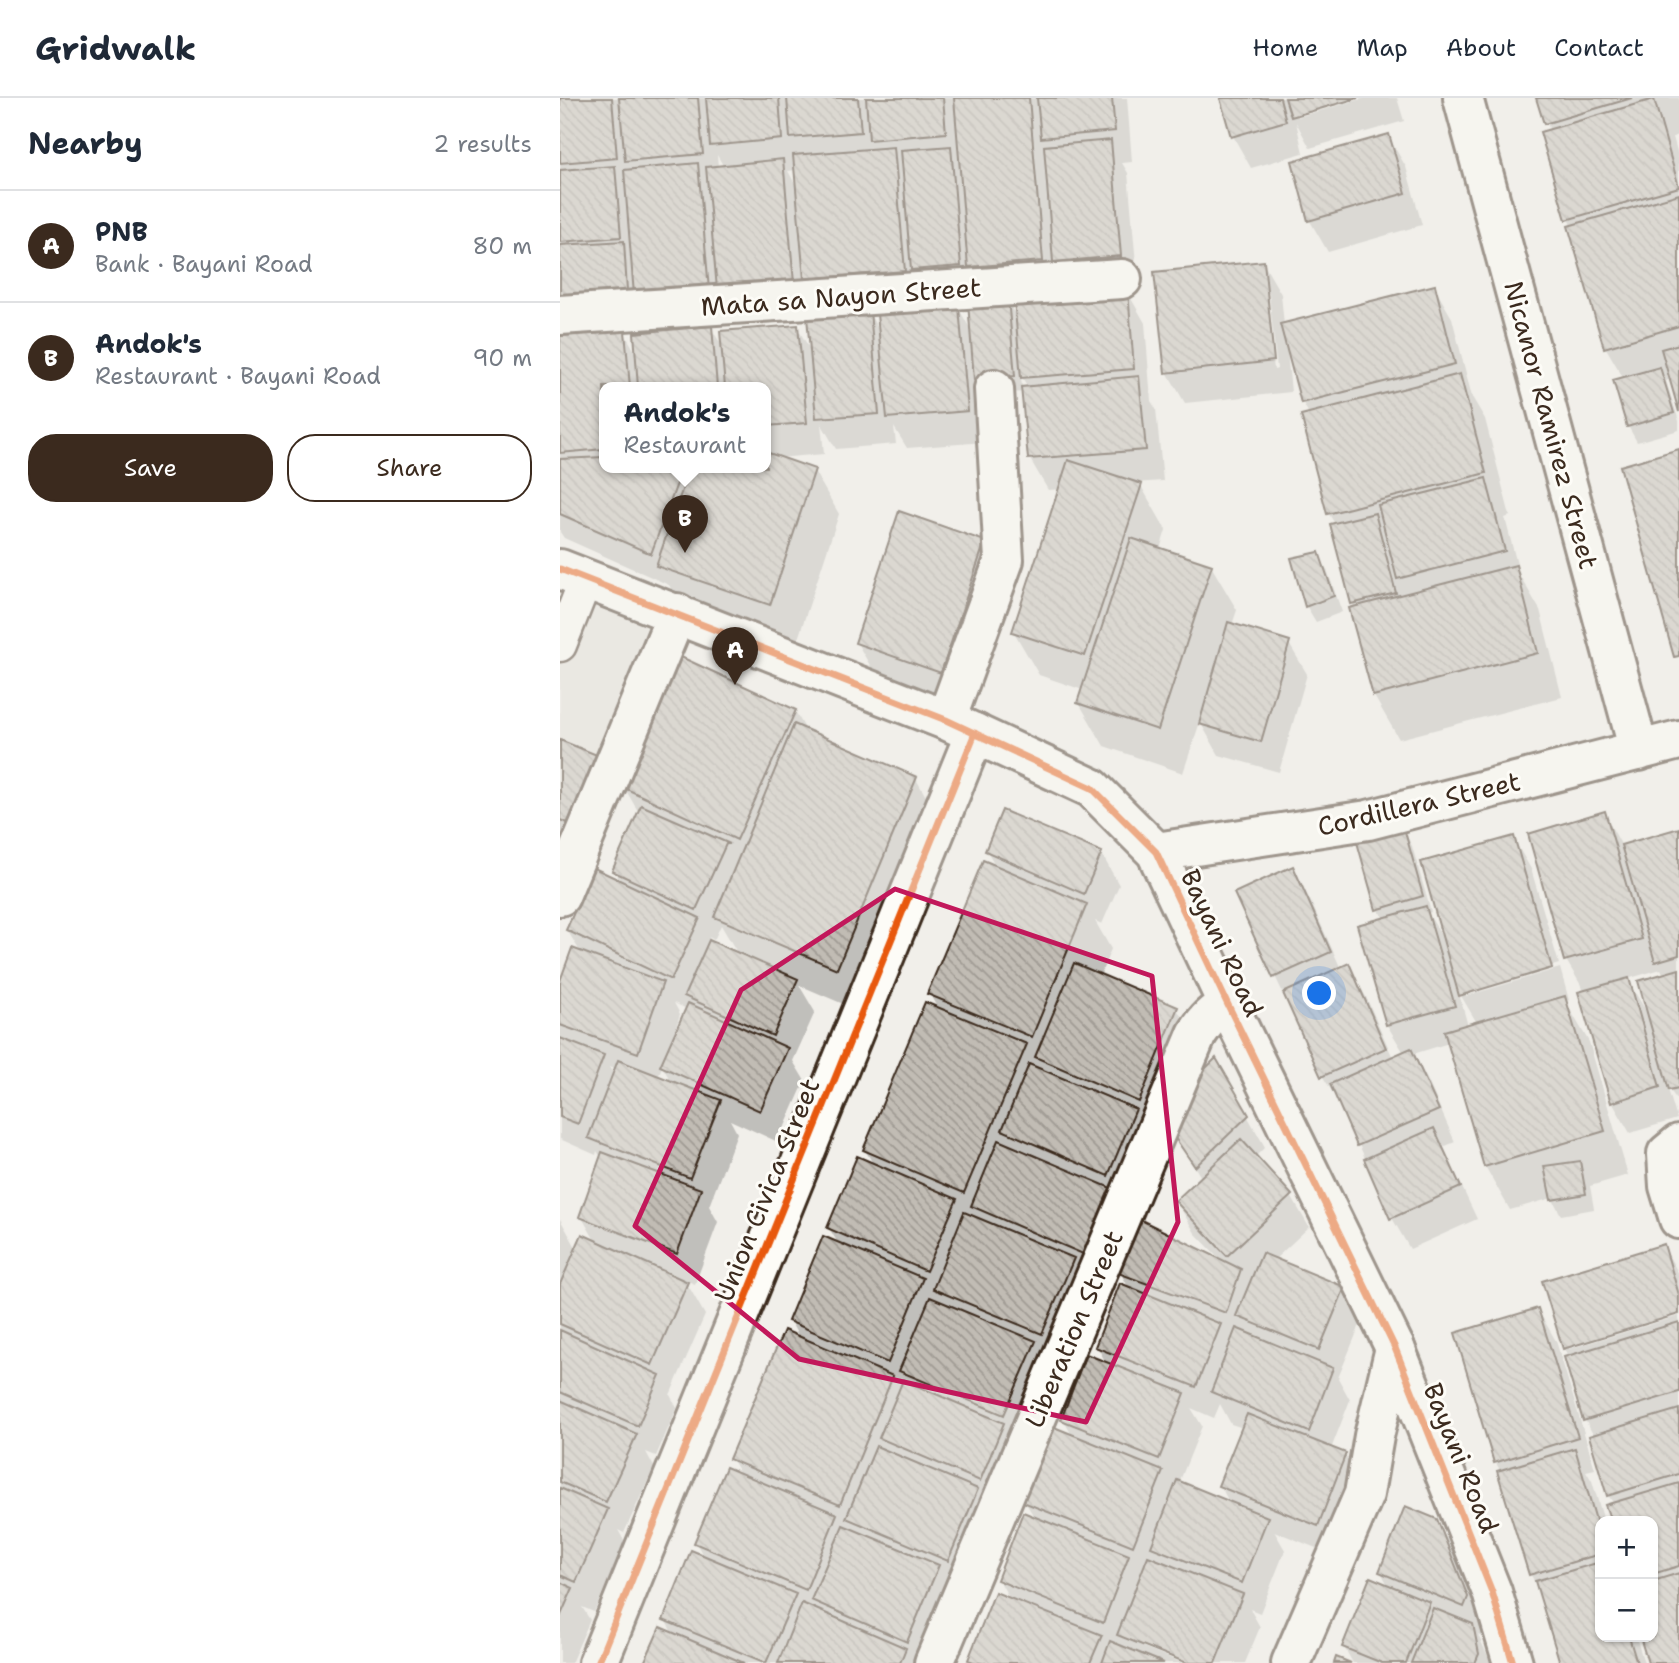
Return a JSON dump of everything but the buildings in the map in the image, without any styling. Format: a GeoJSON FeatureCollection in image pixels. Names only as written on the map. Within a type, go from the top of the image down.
{"type":"FeatureCollection","features":[{"type":"Feature","properties":{"kind":"street","name":"Nicanor Ramirez Street"},"geometry":{"type":"LineString","coordinates":[[1462,98],[1639,751]]}},
{"type":"Feature","properties":{"kind":"street","name":"Mata sa Nayon Street"},"geometry":{"type":"LineString","coordinates":[[560,315],[1122,279]]}},
{"type":"Feature","properties":{"kind":"street","name":"Union Civica Street"},"geometry":{"type":"LineString","coordinates":[[598,1663],[961,726],[1004,560],[994,389]]}},
{"type":"Feature","properties":{"kind":"street","name":"Bayani Road"},"geometry":{"type":"LineString","coordinates":[[573,574],[961,726],[1092,788],[1156,852],[1395,1348],[1492,1592],[1513,1663]]}},
{"type":"Feature","properties":{"kind":"street"},"geometry":{"type":"LineString","coordinates":[[560,896],[677,613]]}},
{"type":"Feature","properties":{"kind":"street","name":"Cordillera Street"},"geometry":{"type":"LineString","coordinates":[[1156,852],[1368,820],[1679,740]]}},
{"type":"Feature","properties":{"kind":"street","name":"Liberation Street"},"geometry":{"type":"LineString","coordinates":[[934,1663],[1197,1034],[1206,1020],[1228,1005]]}},
{"type":"Feature","properties":{"kind":"street"},"geometry":{"type":"LineString","coordinates":[[1673,1149],[1669,1186],[1679,1219]]}},
{"type":"Feature","properties":{"kind":"street"},"geometry":{"type":"LineString","coordinates":[[1292,1663],[1364,1494],[1374,1436],[1395,1348]]}},
{"type":"Feature","properties":{"kind":"lane"},"geometry":{"type":"LineString","coordinates":[[560,645],[573,574]]}},
{"type":"Feature","properties":{"kind":"highlighted area"},"geometry":{"type":"Polygon","coordinates":[[[895,889],[1152,976],[1178,1222],[1086,1422],[799,1359],[635,1226],[741,990],[895,889]]]}},
{"type":"Feature","properties":{"kind":"shaded area"},"geometry":{"type":"Polygon","coordinates":[[[560,591],[647,627],[567,824],[560,821],[560,591]]]}},
{"type":"Feature","properties":{"kind":"cycle path"},"geometry":{"type":"LineString","coordinates":[[560,569],[946,720],[1092,788],[1156,852],[1395,1348],[1492,1592],[1513,1663]]}},
{"type":"Feature","properties":{"kind":"cycle path"},"geometry":{"type":"LineString","coordinates":[[598,1663],[975,733]]}},
{"type":"Feature","properties":{"kind":"place","name":"Andok's"},"geometry":{"type":"Point","coordinates":[685,553]}},
{"type":"Feature","properties":{"kind":"place","name":"PNB"},"geometry":{"type":"Point","coordinates":[735,685]}}]}
